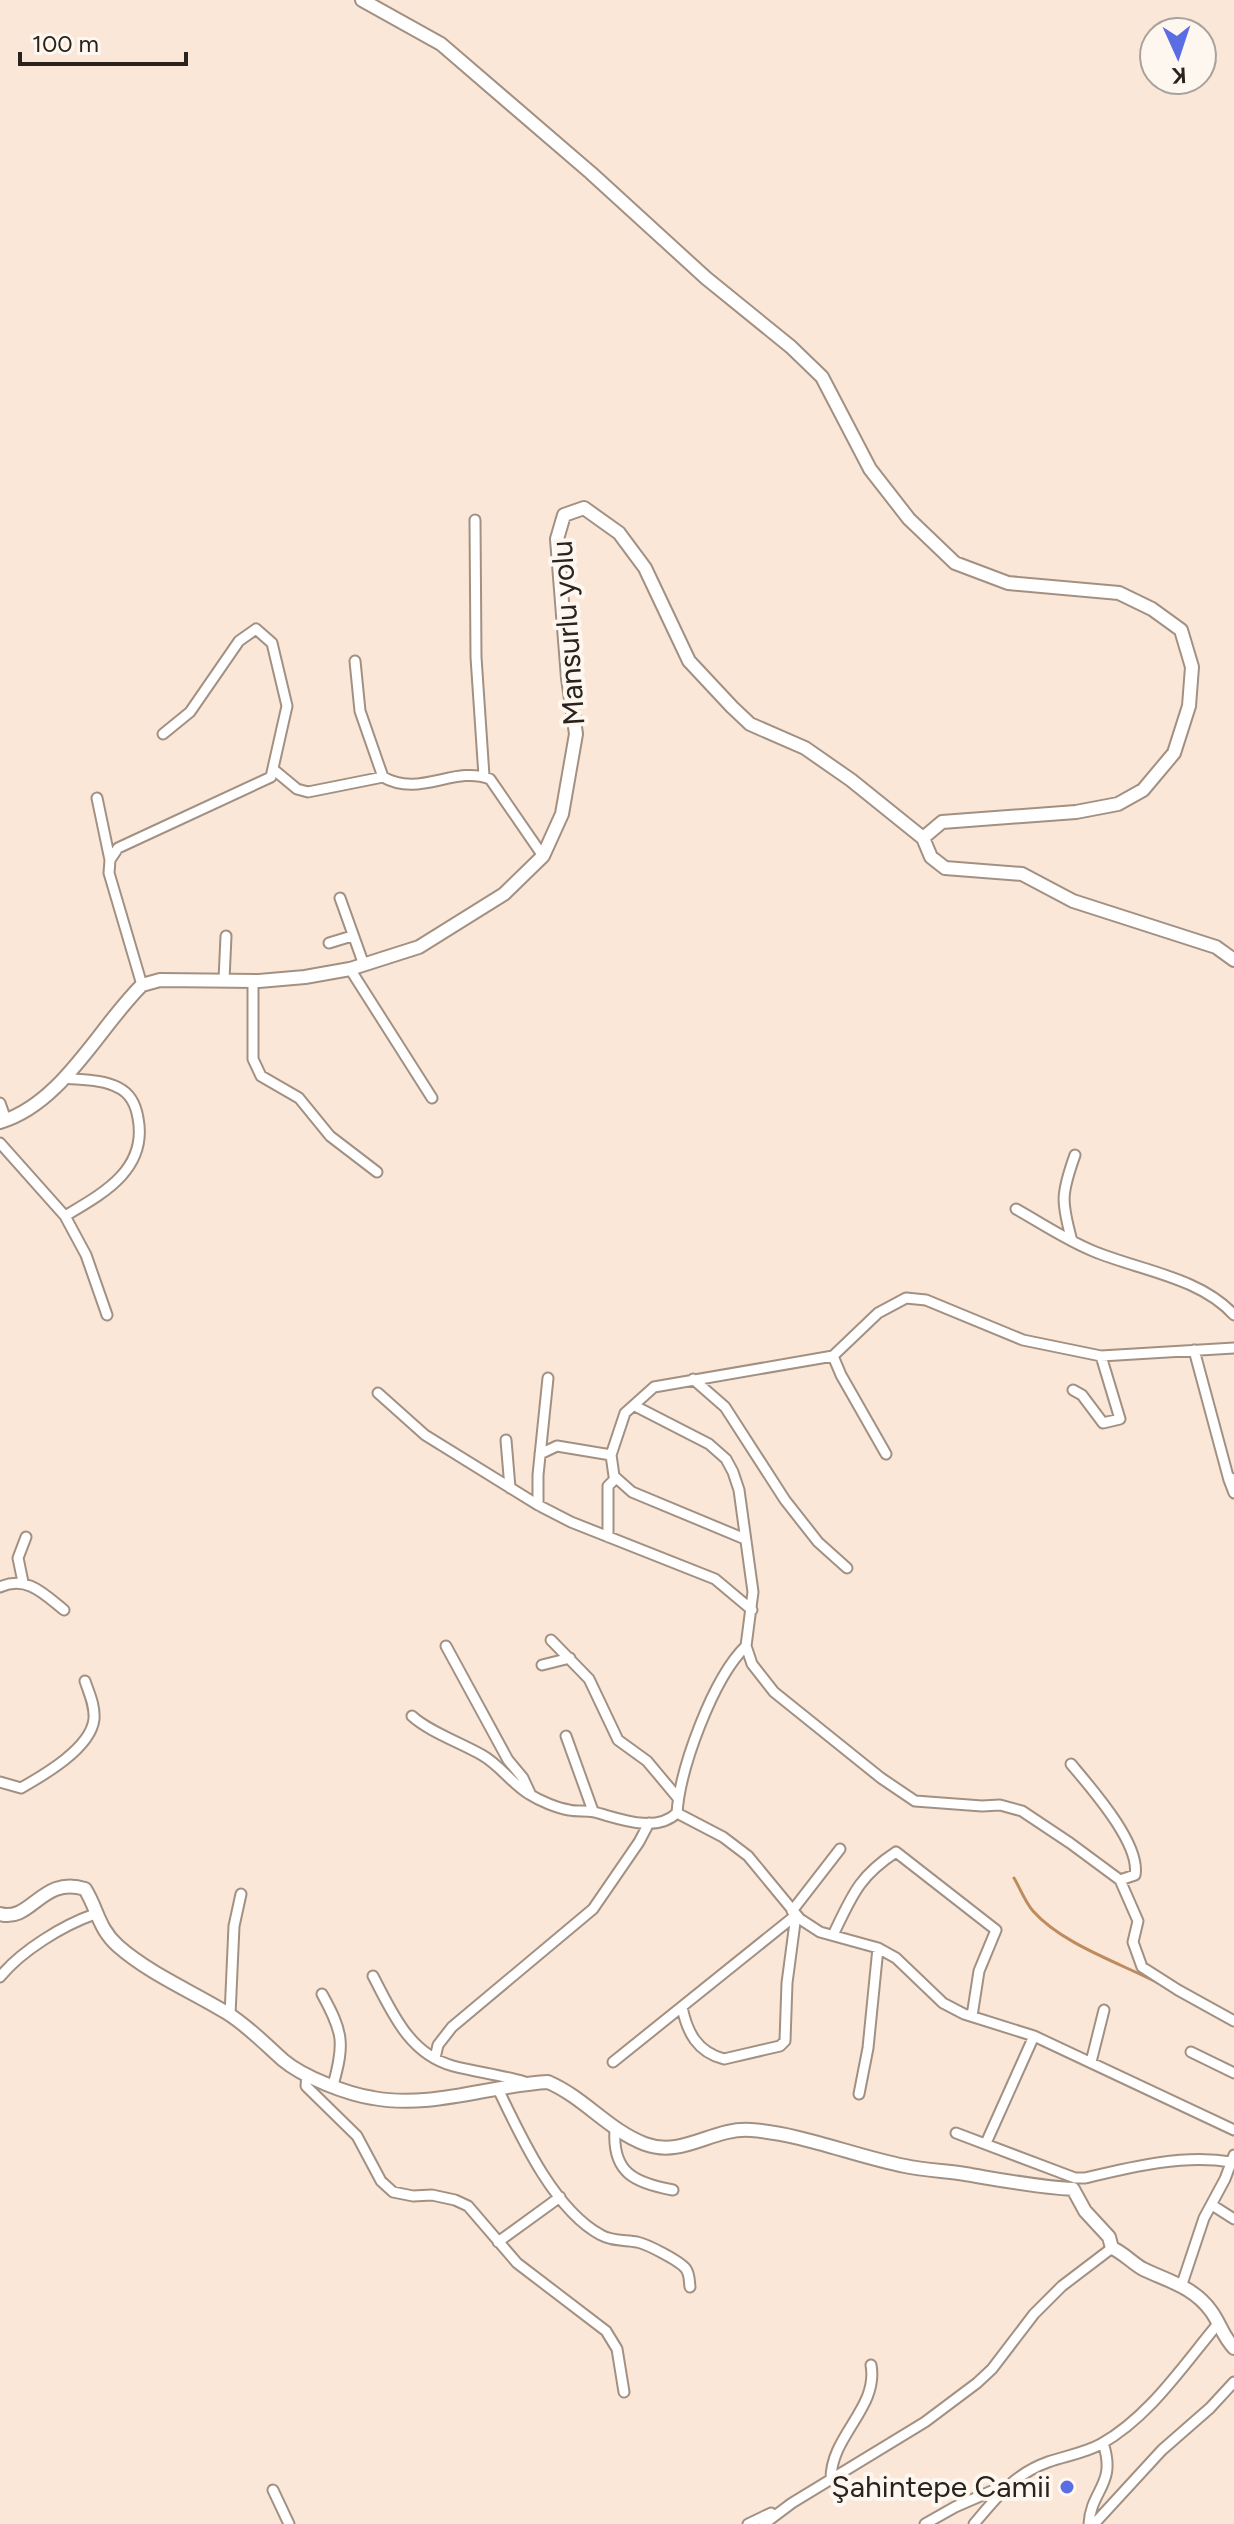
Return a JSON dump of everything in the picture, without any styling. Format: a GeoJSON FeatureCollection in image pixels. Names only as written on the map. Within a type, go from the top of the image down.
{"type":"FeatureCollection","features":[{"type":"Feature","properties":{"kind":"street"},"geometry":{"type":"LineString","coordinates":[[362,0],[441,44],[706,278],[801,357],[822,377],[870,469],[909,519],[955,563],[1008,583],[1119,593],[1152,609],[1181,630],[1192,667],[1189,706],[1174,753],[1143,790],[1118,804],[1076,812],[942,822],[923,838],[931,857],[945,868],[1022,874],[1073,901],[1216,947],[1234,960]]}},
{"type":"Feature","properties":{"kind":"street","name":"Mansurlu yolu"},"geometry":{"type":"LineString","coordinates":[[142,985],[160,980],[253,981],[305,977],[364,965],[419,947],[504,894],[543,856],[562,814],[576,734],[568,678],[557,539],[564,515],[584,508],[619,533],[645,568],[689,661],[732,707],[750,724],[816,756],[923,838]]}},
{"type":"Feature","properties":{"kind":"street"},"geometry":{"type":"LineString","coordinates":[[475,520],[476,657],[484,776]]}},
{"type":"Feature","properties":{"kind":"street"},"geometry":{"type":"LineString","coordinates":[[110,860],[118,848],[271,777],[287,706],[272,643],[256,629],[239,641],[190,712],[163,734]]}},
{"type":"Feature","properties":{"kind":"street"},"geometry":{"type":"LineString","coordinates":[[355,661],[360,711],[383,777],[409,786],[470,775],[484,776],[494,782],[543,856]]}},
{"type":"Feature","properties":{"kind":"street"},"geometry":{"type":"LineString","coordinates":[[273,769],[297,789],[308,792],[383,777]]}},
{"type":"Feature","properties":{"kind":"street"},"geometry":{"type":"LineString","coordinates":[[0,1103],[3,1121],[32,1106],[73,1070],[142,985],[109,873],[110,860],[97,798]]}},
{"type":"Feature","properties":{"kind":"street"},"geometry":{"type":"LineString","coordinates":[[340,898],[364,965]]}},
{"type":"Feature","properties":{"kind":"street"},"geometry":{"type":"LineString","coordinates":[[224,980],[226,936]]}},
{"type":"Feature","properties":{"kind":"street"},"geometry":{"type":"LineString","coordinates":[[329,943],[352,936]]}},
{"type":"Feature","properties":{"kind":"street"},"geometry":{"type":"LineString","coordinates":[[350,969],[432,1098]]}},
{"type":"Feature","properties":{"kind":"street"},"geometry":{"type":"LineString","coordinates":[[253,981],[253,1059],[256,1069],[270,1083],[299,1098],[330,1136],[377,1172]]}},
{"type":"Feature","properties":{"kind":"street"},"geometry":{"type":"LineString","coordinates":[[63,1078],[117,1086],[134,1103],[139,1132],[137,1149],[129,1169],[109,1190],[65,1216]]}},
{"type":"Feature","properties":{"kind":"street"},"geometry":{"type":"LineString","coordinates":[[0,1143],[65,1216],[86,1255],[107,1315]]}},
{"type":"Feature","properties":{"kind":"street"},"geometry":{"type":"LineString","coordinates":[[1072,1241],[1062,1200],[1075,1155]]}},
{"type":"Feature","properties":{"kind":"street"},"geometry":{"type":"LineString","coordinates":[[1016,1209],[1092,1251],[1194,1287],[1214,1298],[1234,1315]]}},
{"type":"Feature","properties":{"kind":"street"},"geometry":{"type":"LineString","coordinates":[[745,1539],[632,1492],[616,1478],[611,1455],[625,1413],[654,1387],[833,1356],[878,1313],[906,1298],[926,1300],[1023,1340],[1101,1356],[1234,1348]]}},
{"type":"Feature","properties":{"kind":"street"},"geometry":{"type":"LineString","coordinates":[[1194,1350],[1234,1493]]}},
{"type":"Feature","properties":{"kind":"street"},"geometry":{"type":"LineString","coordinates":[[833,1356],[886,1454]]}},
{"type":"Feature","properties":{"kind":"street"},"geometry":{"type":"LineString","coordinates":[[1073,1390],[1082,1395],[1103,1423],[1120,1419],[1101,1356]]}},
{"type":"Feature","properties":{"kind":"street"},"geometry":{"type":"LineString","coordinates":[[538,1505],[548,1378]]}},
{"type":"Feature","properties":{"kind":"street"},"geometry":{"type":"LineString","coordinates":[[693,1379],[725,1407],[785,1500],[818,1542],[847,1568]]}},
{"type":"Feature","properties":{"kind":"street"},"geometry":{"type":"LineString","coordinates":[[378,1393],[425,1435],[538,1505],[608,1537],[715,1579],[752,1610]]}},
{"type":"Feature","properties":{"kind":"street"},"geometry":{"type":"LineString","coordinates":[[635,1406],[709,1444],[726,1459],[739,1490],[753,1592],[746,1646],[752,1664],[774,1692],[881,1778],[915,1801],[1000,1805],[1022,1811],[1120,1880],[1138,1921],[1133,1942],[1142,1967],[1234,2021]]}},
{"type":"Feature","properties":{"kind":"street"},"geometry":{"type":"LineString","coordinates":[[506,1440],[510,1488]]}},
{"type":"Feature","properties":{"kind":"street"},"geometry":{"type":"LineString","coordinates":[[540,1454],[557,1446],[611,1455]]}},
{"type":"Feature","properties":{"kind":"street"},"geometry":{"type":"LineString","coordinates":[[608,1537],[608,1486],[616,1478]]}},
{"type":"Feature","properties":{"kind":"street"},"geometry":{"type":"LineString","coordinates":[[23,1582],[18,1558],[26,1537]]}},
{"type":"Feature","properties":{"kind":"street"},"geometry":{"type":"LineString","coordinates":[[0,1587],[23,1582],[34,1586],[64,1610]]}},
{"type":"Feature","properties":{"kind":"street"},"geometry":{"type":"LineString","coordinates":[[551,1640],[589,1679],[618,1740],[647,1761],[678,1798]]}},
{"type":"Feature","properties":{"kind":"street"},"geometry":{"type":"LineString","coordinates":[[446,1646],[531,1796]]}},
{"type":"Feature","properties":{"kind":"street"},"geometry":{"type":"LineString","coordinates":[[412,1716],[422,1726],[440,1731],[489,1758],[531,1796],[569,1810],[593,1811],[622,1820],[649,1823],[671,1819],[677,1813],[678,1798],[716,1689],[733,1658],[746,1646]]}},
{"type":"Feature","properties":{"kind":"street"},"geometry":{"type":"LineString","coordinates":[[542,1665],[570,1658]]}},
{"type":"Feature","properties":{"kind":"street"},"geometry":{"type":"LineString","coordinates":[[0,1782],[21,1788],[60,1766],[86,1737],[94,1716],[93,1701],[85,1681]]}},
{"type":"Feature","properties":{"kind":"street"},"geometry":{"type":"LineString","coordinates":[[566,1736],[593,1811]]}},
{"type":"Feature","properties":{"kind":"street"},"geometry":{"type":"LineString","coordinates":[[1071,1764],[1118,1824],[1137,1865],[1135,1875],[1120,1880]]}},
{"type":"Feature","properties":{"kind":"street"},"geometry":{"type":"LineString","coordinates":[[677,1813],[723,1837],[748,1856],[794,1913],[820,1932],[878,1948],[896,1958],[943,2003],[1034,2036],[1234,2130]]}},
{"type":"Feature","properties":{"kind":"street"},"geometry":{"type":"LineString","coordinates":[[435,2058],[438,2045],[452,2027],[593,1909],[649,1823]]}},
{"type":"Feature","properties":{"kind":"street"},"geometry":{"type":"LineString","coordinates":[[613,2062],[794,1913],[840,1849]]}},
{"type":"Feature","properties":{"kind":"street"},"geometry":{"type":"LineString","coordinates":[[833,1935],[858,1884],[876,1865],[896,1852],[996,1930],[979,1971],[972,2016]]}},
{"type":"Feature","properties":{"kind":"street"},"geometry":{"type":"LineString","coordinates":[[0,1914],[15,1915],[42,1895],[61,1886],[85,1889],[95,1914],[117,1945],[145,1966],[230,2015],[286,2062],[333,2085],[373,2098],[397,2101],[548,2082],[568,2091],[615,2130],[645,2144],[683,2147],[730,2130],[752,2130],[904,2166],[1037,2187],[1074,2184],[1155,2163],[1232,2158],[1225,2179],[1204,2218],[1182,2284]]}},
{"type":"Feature","properties":{"kind":"street"},"geometry":{"type":"LineString","coordinates":[[230,2015],[234,1926],[241,1894]]}},
{"type":"Feature","properties":{"kind":"street"},"geometry":{"type":"LineString","coordinates":[[682,2007],[692,2037],[718,2057],[724,2059],[780,2046],[785,2041],[794,1913]]}},
{"type":"Feature","properties":{"kind":"street"},"geometry":{"type":"LineString","coordinates":[[0,1977],[12,1962],[60,1929],[95,1914]]}},
{"type":"Feature","properties":{"kind":"street"},"geometry":{"type":"LineString","coordinates":[[859,2094],[868,2048],[878,1948]]}},
{"type":"Feature","properties":{"kind":"street"},"geometry":{"type":"LineString","coordinates":[[373,1976],[401,2028],[423,2051],[449,2065],[528,2083]]}},
{"type":"Feature","properties":{"kind":"street"},"geometry":{"type":"LineString","coordinates":[[322,1994],[338,2022],[341,2044],[333,2085]]}},
{"type":"Feature","properties":{"kind":"street"},"geometry":{"type":"LineString","coordinates":[[1091,2062],[1104,2010]]}},
{"type":"Feature","properties":{"kind":"street"},"geometry":{"type":"LineString","coordinates":[[986,2143],[1034,2036]]}},
{"type":"Feature","properties":{"kind":"street"},"geometry":{"type":"LineString","coordinates":[[1191,2052],[1234,2073]]}},
{"type":"Feature","properties":{"kind":"street"},"geometry":{"type":"LineString","coordinates":[[307,2074],[306,2086],[357,2136],[381,2181],[393,2192],[413,2196],[432,2195],[468,2206],[524,2269],[606,2331],[617,2349],[624,2392]]}},
{"type":"Feature","properties":{"kind":"street"},"geometry":{"type":"LineString","coordinates":[[498,2089],[534,2158],[560,2197],[584,2225],[604,2237],[641,2243],[682,2265],[689,2275],[690,2287]]}},
{"type":"Feature","properties":{"kind":"street"},"geometry":{"type":"LineString","coordinates":[[615,2130],[616,2155],[632,2179],[647,2186],[673,2190]]}},
{"type":"Feature","properties":{"kind":"street"},"geometry":{"type":"LineString","coordinates":[[956,2133],[986,2143],[1074,2184],[1085,2211],[1109,2237],[1112,2248]]}},
{"type":"Feature","properties":{"kind":"street"},"geometry":{"type":"LineString","coordinates":[[498,2242],[560,2197]]}},
{"type":"Feature","properties":{"kind":"street"},"geometry":{"type":"LineString","coordinates":[[1212,2205],[1234,2219]]}},
{"type":"Feature","properties":{"kind":"street"},"geometry":{"type":"LineString","coordinates":[[1112,2248],[1124,2253],[1140,2268],[1182,2284],[1213,2313],[1217,2325],[1234,2348]]}},
{"type":"Feature","properties":{"kind":"street"},"geometry":{"type":"LineString","coordinates":[[748,2524],[831,2480],[925,2422],[977,2383],[992,2369],[1019,2331],[1062,2286],[1112,2248]]}},
{"type":"Feature","properties":{"kind":"street"},"geometry":{"type":"LineString","coordinates":[[974,2524],[1008,2485],[1025,2472],[1103,2443],[1125,2427],[1154,2400],[1217,2325]]}},
{"type":"Feature","properties":{"kind":"street"},"geometry":{"type":"LineString","coordinates":[[831,2480],[833,2461],[841,2441],[870,2394],[871,2365]]}},
{"type":"Feature","properties":{"kind":"street"},"geometry":{"type":"LineString","coordinates":[[1092,2524],[1162,2450],[1210,2408],[1234,2382]]}},
{"type":"Feature","properties":{"kind":"street"},"geometry":{"type":"LineString","coordinates":[[1092,2524],[1092,2510],[1108,2471],[1103,2443]]}},
{"type":"Feature","properties":{"kind":"street"},"geometry":{"type":"LineString","coordinates":[[925,2524],[955,2507],[1008,2485]]}},
{"type":"Feature","properties":{"kind":"street"},"geometry":{"type":"LineString","coordinates":[[273,2490],[289,2524]]}},
{"type":"Feature","properties":{"kind":"street"},"geometry":{"type":"LineString","coordinates":[[764,2524],[792,2503]]}},
{"type":"Feature","properties":{"kind":"waterway"},"geometry":{"type":"LineString","coordinates":[[1014,1878],[1033,1911],[1060,1934],[1162,1985]]}},
{"type":"Feature","properties":{"kind":"place","name":"Şahintepe Camii"},"geometry":{"type":"Point","coordinates":[1067,2487]}}]}
